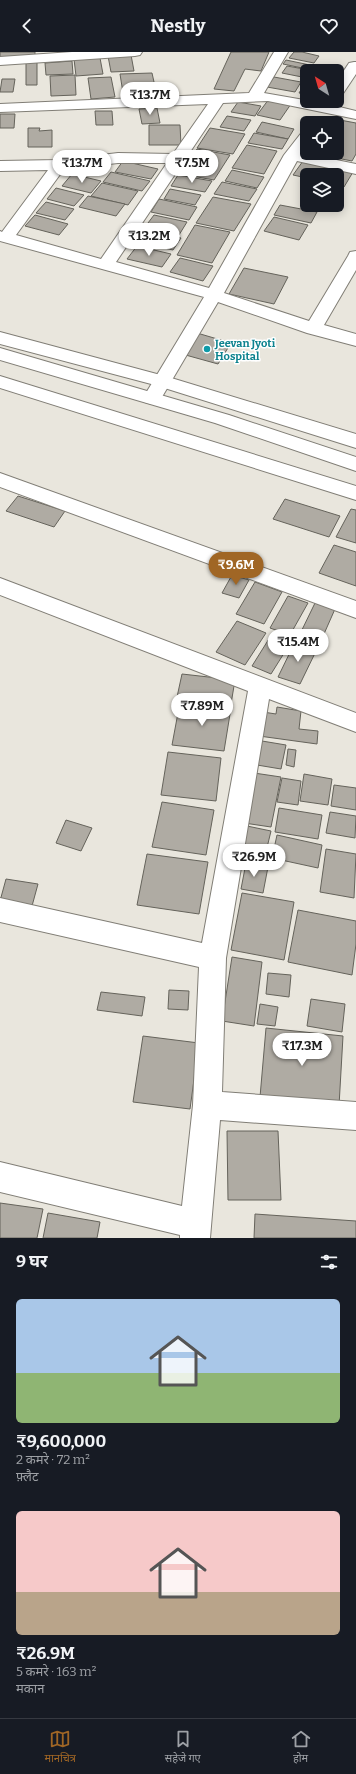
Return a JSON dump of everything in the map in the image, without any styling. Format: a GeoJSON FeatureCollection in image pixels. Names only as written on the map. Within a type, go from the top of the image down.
{"type":"FeatureCollection","features":[{"type":"Feature","properties":{"kind":"street"},"geometry":{"type":"LineString","coordinates":[[0,61],[136,52]]}},
{"type":"Feature","properties":{"kind":"street"},"geometry":{"type":"LineString","coordinates":[[254,98],[281,52]]}},
{"type":"Feature","properties":{"kind":"street"},"geometry":{"type":"LineString","coordinates":[[344,82],[355,65]]}},
{"type":"Feature","properties":{"kind":"street"},"geometry":{"type":"LineString","coordinates":[[0,108],[254,98],[268,96],[300,100]]}},
{"type":"Feature","properties":{"kind":"street"},"geometry":{"type":"LineString","coordinates":[[106,264],[219,99]]}},
{"type":"Feature","properties":{"kind":"street"},"geometry":{"type":"LineString","coordinates":[[339,108],[356,115]]}},
{"type":"Feature","properties":{"kind":"street"},"geometry":{"type":"LineString","coordinates":[[152,398],[161,380],[214,295],[292,155],[300,144]]}},
{"type":"Feature","properties":{"kind":"street"},"geometry":{"type":"LineString","coordinates":[[292,155],[356,169]]}},
{"type":"Feature","properties":{"kind":"street"},"geometry":{"type":"LineString","coordinates":[[0,166],[59,164],[118,158],[178,159]]}},
{"type":"Feature","properties":{"kind":"street"},"geometry":{"type":"LineString","coordinates":[[59,164],[3,237],[106,264],[214,295],[313,329],[356,340]]}},
{"type":"Feature","properties":{"kind":"street"},"geometry":{"type":"LineString","coordinates":[[313,329],[355,261]]}},
{"type":"Feature","properties":{"kind":"street"},"geometry":{"type":"LineString","coordinates":[[0,338],[161,380],[356,441]]}},
{"type":"Feature","properties":{"kind":"street"},"geometry":{"type":"LineString","coordinates":[[0,354],[222,419],[356,464]]}},
{"type":"Feature","properties":{"kind":"street"},"geometry":{"type":"LineString","coordinates":[[0,382],[356,493]]}},
{"type":"Feature","properties":{"kind":"street"},"geometry":{"type":"LineString","coordinates":[[0,480],[356,610]]}},
{"type":"Feature","properties":{"kind":"street"},"geometry":{"type":"LineString","coordinates":[[0,586],[356,723]]}},
{"type":"Feature","properties":{"kind":"street"},"geometry":{"type":"LineString","coordinates":[[0,1177],[195,1231],[207,1105],[213,958],[260,686]]}},
{"type":"Feature","properties":{"kind":"street"},"geometry":{"type":"LineString","coordinates":[[0,910],[213,958]]}},
{"type":"Feature","properties":{"kind":"street"},"geometry":{"type":"LineString","coordinates":[[207,1105],[356,1116]]}},
{"type":"Feature","properties":{"kind":"building"},"geometry":{"type":"Polygon","coordinates":[[[0,52],[35,52],[35,58],[0,60],[0,52]]]}},
{"type":"Feature","properties":{"kind":"building"},"geometry":{"type":"Polygon","coordinates":[[[231,52],[269,52],[261,71],[245,69],[234,91],[214,89],[231,52]]]}},
{"type":"Feature","properties":{"kind":"building"},"geometry":{"type":"Polygon","coordinates":[[[294,52],[302,52],[319,56],[314,63],[289,58],[294,52]]]}},
{"type":"Feature","properties":{"kind":"building"},"geometry":{"type":"Polygon","coordinates":[[[131,55],[134,71],[111,72],[108,56],[131,55]]]}},
{"type":"Feature","properties":{"kind":"building"},"geometry":{"type":"Polygon","coordinates":[[[100,58],[103,74],[76,76],[74,59],[100,58]]]}},
{"type":"Feature","properties":{"kind":"building"},"geometry":{"type":"Polygon","coordinates":[[[286,60],[305,64],[300,64],[300,68],[283,64],[286,60]]]}},
{"type":"Feature","properties":{"kind":"building"},"geometry":{"type":"Polygon","coordinates":[[[37,61],[37,85],[26,85],[26,62],[37,61]]]}},
{"type":"Feature","properties":{"kind":"building"},"geometry":{"type":"Polygon","coordinates":[[[72,61],[73,74],[46,75],[45,63],[72,61]]]}},
{"type":"Feature","properties":{"kind":"building"},"geometry":{"type":"Polygon","coordinates":[[[287,66],[300,68],[300,77],[282,73],[287,66]]]}},
{"type":"Feature","properties":{"kind":"building"},"geometry":{"type":"Polygon","coordinates":[[[152,73],[156,91],[123,93],[120,74],[152,73]]]}},
{"type":"Feature","properties":{"kind":"building"},"geometry":{"type":"Polygon","coordinates":[[[75,75],[76,95],[51,96],[50,76],[75,75]]]}},
{"type":"Feature","properties":{"kind":"building"},"geometry":{"type":"Polygon","coordinates":[[[111,77],[115,97],[91,99],[88,78],[111,77]]]}},
{"type":"Feature","properties":{"kind":"building"},"geometry":{"type":"Polygon","coordinates":[[[274,77],[300,82],[295,92],[267,87],[274,77]]]}},
{"type":"Feature","properties":{"kind":"building"},"geometry":{"type":"Polygon","coordinates":[[[2,79],[15,79],[13,92],[0,92],[2,79]]]}},
{"type":"Feature","properties":{"kind":"building"},"geometry":{"type":"Polygon","coordinates":[[[269,99],[291,104],[280,120],[257,115],[269,99]]]}},
{"type":"Feature","properties":{"kind":"building"},"geometry":{"type":"Polygon","coordinates":[[[238,102],[261,106],[255,116],[231,112],[238,102]]]}},
{"type":"Feature","properties":{"kind":"building"},"geometry":{"type":"Polygon","coordinates":[[[157,108],[160,123],[142,124],[139,109],[157,108]]]}},
{"type":"Feature","properties":{"kind":"building"},"geometry":{"type":"Polygon","coordinates":[[[95,111],[112,111],[113,125],[96,125],[95,111]]]}},
{"type":"Feature","properties":{"kind":"building"},"geometry":{"type":"Polygon","coordinates":[[[0,114],[15,114],[14,128],[0,128],[0,114]]]}},
{"type":"Feature","properties":{"kind":"building"},"geometry":{"type":"Polygon","coordinates":[[[227,116],[251,120],[244,131],[220,127],[227,116]]]}},
{"type":"Feature","properties":{"kind":"building"},"geometry":{"type":"Polygon","coordinates":[[[344,121],[356,123],[356,154],[352,161],[344,159],[344,121]]]}},
{"type":"Feature","properties":{"kind":"building"},"geometry":{"type":"Polygon","coordinates":[[[262,122],[294,129],[288,139],[256,132],[262,122]]]}},
{"type":"Feature","properties":{"kind":"building"},"geometry":{"type":"Polygon","coordinates":[[[149,125],[180,125],[181,145],[149,145],[149,125]]]}},
{"type":"Feature","properties":{"kind":"building"},"geometry":{"type":"Polygon","coordinates":[[[28,128],[40,128],[39,131],[52,130],[52,147],[28,147],[28,128]]]}},
{"type":"Feature","properties":{"kind":"building"},"geometry":{"type":"Polygon","coordinates":[[[210,128],[245,134],[233,154],[197,148],[210,128]]]}},
{"type":"Feature","properties":{"kind":"building"},"geometry":{"type":"Polygon","coordinates":[[[254,133],[288,139],[282,149],[248,143],[254,133]]]}},
{"type":"Feature","properties":{"kind":"building"},"geometry":{"type":"Polygon","coordinates":[[[247,145],[277,151],[264,174],[232,168],[247,145]]]}},
{"type":"Feature","properties":{"kind":"building"},"geometry":{"type":"Polygon","coordinates":[[[197,149],[230,155],[214,180],[181,174],[197,149]]]}},
{"type":"Feature","properties":{"kind":"building"},"geometry":{"type":"Polygon","coordinates":[[[123,161],[158,169],[151,179],[115,172],[123,161]]]}},
{"type":"Feature","properties":{"kind":"building"},"geometry":{"type":"Polygon","coordinates":[[[303,161],[335,168],[300,168],[300,176],[293,175],[303,161]]]}},
{"type":"Feature","properties":{"kind":"building"},"geometry":{"type":"Polygon","coordinates":[[[232,170],[264,177],[257,188],[225,181],[232,170]]]}},
{"type":"Feature","properties":{"kind":"building"},"geometry":{"type":"Polygon","coordinates":[[[344,170],[353,172],[344,187],[344,170]]]}},
{"type":"Feature","properties":{"kind":"building"},"geometry":{"type":"Polygon","coordinates":[[[111,172],[150,181],[142,191],[103,182],[111,172]]]}},
{"type":"Feature","properties":{"kind":"building"},"geometry":{"type":"Polygon","coordinates":[[[72,174],[101,181],[91,193],[62,186],[72,174]]]}},
{"type":"Feature","properties":{"kind":"building"},"geometry":{"type":"Polygon","coordinates":[[[178,175],[212,181],[205,192],[171,186],[178,175]]]}},
{"type":"Feature","properties":{"kind":"building"},"geometry":{"type":"Polygon","coordinates":[[[222,182],[257,189],[249,201],[214,194],[222,182]]]}},
{"type":"Feature","properties":{"kind":"building"},"geometry":{"type":"Polygon","coordinates":[[[102,183],[138,191],[128,205],[91,196],[102,183]]]}},
{"type":"Feature","properties":{"kind":"building"},"geometry":{"type":"Polygon","coordinates":[[[56,188],[84,195],[74,206],[47,199],[56,188]]]}},
{"type":"Feature","properties":{"kind":"building"},"geometry":{"type":"Polygon","coordinates":[[[170,189],[201,195],[195,205],[164,199],[170,189]]]}},
{"type":"Feature","properties":{"kind":"building"},"geometry":{"type":"Polygon","coordinates":[[[88,196],[125,204],[116,216],[79,207],[88,196]]]}},
{"type":"Feature","properties":{"kind":"building"},"geometry":{"type":"Polygon","coordinates":[[[213,197],[251,204],[234,231],[196,223],[213,197]]]}},
{"type":"Feature","properties":{"kind":"building"},"geometry":{"type":"Polygon","coordinates":[[[159,199],[197,207],[189,220],[151,212],[159,199]]]}},
{"type":"Feature","properties":{"kind":"building"},"geometry":{"type":"Polygon","coordinates":[[[46,202],[74,209],[65,220],[36,213],[46,202]]]}},
{"type":"Feature","properties":{"kind":"building"},"geometry":{"type":"Polygon","coordinates":[[[280,205],[300,209],[300,212],[317,212],[311,223],[274,215],[280,205]]]}},
{"type":"Feature","properties":{"kind":"building"},"geometry":{"type":"Polygon","coordinates":[[[35,215],[68,224],[59,235],[25,226],[35,215]]]}},
{"type":"Feature","properties":{"kind":"building"},"geometry":{"type":"Polygon","coordinates":[[[154,215],[187,222],[179,235],[145,227],[154,215]]]}},
{"type":"Feature","properties":{"kind":"building"},"geometry":{"type":"Polygon","coordinates":[[[274,217],[308,225],[299,240],[264,231],[274,217]]]}},
{"type":"Feature","properties":{"kind":"building"},"geometry":{"type":"Polygon","coordinates":[[[195,225],[230,232],[212,263],[177,255],[195,225]]]}},
{"type":"Feature","properties":{"kind":"building"},"geometry":{"type":"Polygon","coordinates":[[[145,230],[181,238],[173,250],[137,242],[145,230]]]}},
{"type":"Feature","properties":{"kind":"building"},"geometry":{"type":"Polygon","coordinates":[[[137,246],[171,254],[162,267],[127,259],[137,246]]]}},
{"type":"Feature","properties":{"kind":"building"},"geometry":{"type":"Polygon","coordinates":[[[180,258],[213,266],[203,281],[170,272],[180,258]]]}},
{"type":"Feature","properties":{"kind":"building"},"geometry":{"type":"Polygon","coordinates":[[[244,268],[288,277],[274,304],[229,294],[244,268]]]}},
{"type":"Feature","properties":{"kind":"building","name":"Jeevan Jyoti Hospital"},"geometry":{"type":"Polygon","coordinates":[[[197,333],[231,343],[218,364],[182,354],[197,333]]]}},
{"type":"Feature","properties":{"kind":"building"},"geometry":{"type":"Polygon","coordinates":[[[18,496],[65,511],[54,527],[6,511],[18,496]]]}},
{"type":"Feature","properties":{"kind":"building"},"geometry":{"type":"Polygon","coordinates":[[[285,499],[340,516],[329,537],[273,519],[285,499]]]}},
{"type":"Feature","properties":{"kind":"building"},"geometry":{"type":"Polygon","coordinates":[[[351,509],[356,510],[356,543],[336,537],[351,509]]]}},
{"type":"Feature","properties":{"kind":"building"},"geometry":{"type":"Polygon","coordinates":[[[334,545],[356,552],[356,586],[319,573],[334,545]]]}},
{"type":"Feature","properties":{"kind":"building"},"geometry":{"type":"Polygon","coordinates":[[[232,575],[249,580],[239,598],[222,593],[232,575]]]}},
{"type":"Feature","properties":{"kind":"building"},"geometry":{"type":"Polygon","coordinates":[[[255,582],[282,592],[264,624],[236,614],[255,582]]]}},
{"type":"Feature","properties":{"kind":"building"},"geometry":{"type":"Polygon","coordinates":[[[288,596],[308,603],[290,635],[270,628],[288,596]]]}},
{"type":"Feature","properties":{"kind":"building"},"geometry":{"type":"Polygon","coordinates":[[[315,603],[335,609],[320,643],[299,636],[315,603]]]}},
{"type":"Feature","properties":{"kind":"building"},"geometry":{"type":"Polygon","coordinates":[[[237,621],[266,633],[245,665],[216,652],[237,621]]]}},
{"type":"Feature","properties":{"kind":"building"},"geometry":{"type":"Polygon","coordinates":[[[272,634],[291,642],[271,674],[252,666],[272,634]]]}},
{"type":"Feature","properties":{"kind":"building"},"geometry":{"type":"Polygon","coordinates":[[[295,642],[317,649],[300,684],[278,677],[295,642]]]}},
{"type":"Feature","properties":{"kind":"building"},"geometry":{"type":"Polygon","coordinates":[[[182,674],[235,680],[231,704],[177,697],[182,674]]]}},
{"type":"Feature","properties":{"kind":"building"},"geometry":{"type":"Polygon","coordinates":[[[180,702],[231,708],[224,751],[172,745],[180,702]]]}},
{"type":"Feature","properties":{"kind":"building"},"geometry":{"type":"Polygon","coordinates":[[[277,707],[301,711],[299,729],[318,731],[317,744],[259,736],[263,712],[276,714],[277,707]]]}},
{"type":"Feature","properties":{"kind":"building"},"geometry":{"type":"Polygon","coordinates":[[[262,741],[286,745],[281,769],[257,765],[262,741]]]}},
{"type":"Feature","properties":{"kind":"building"},"geometry":{"type":"Polygon","coordinates":[[[288,749],[296,750],[294,767],[286,765],[288,749]]]}},
{"type":"Feature","properties":{"kind":"building"},"geometry":{"type":"Polygon","coordinates":[[[168,752],[221,758],[216,801],[161,795],[168,752]]]}},
{"type":"Feature","properties":{"kind":"building"},"geometry":{"type":"Polygon","coordinates":[[[254,773],[281,777],[271,827],[244,823],[254,773]]]}},
{"type":"Feature","properties":{"kind":"building"},"geometry":{"type":"Polygon","coordinates":[[[304,774],[332,779],[328,805],[300,801],[304,774]]]}},
{"type":"Feature","properties":{"kind":"building"},"geometry":{"type":"Polygon","coordinates":[[[282,778],[301,781],[298,805],[277,802],[282,778]]]}},
{"type":"Feature","properties":{"kind":"building"},"geometry":{"type":"Polygon","coordinates":[[[334,785],[356,788],[356,810],[331,806],[334,785]]]}},
{"type":"Feature","properties":{"kind":"building"},"geometry":{"type":"Polygon","coordinates":[[[162,802],[214,810],[206,855],[152,847],[162,802]]]}},
{"type":"Feature","properties":{"kind":"building"},"geometry":{"type":"Polygon","coordinates":[[[279,808],[322,815],[318,839],[275,832],[279,808]]]}},
{"type":"Feature","properties":{"kind":"building"},"geometry":{"type":"Polygon","coordinates":[[[330,812],[356,816],[355,838],[326,833],[330,812]]]}},
{"type":"Feature","properties":{"kind":"building"},"geometry":{"type":"Polygon","coordinates":[[[66,820],[92,828],[81,851],[56,843],[66,820]]]}},
{"type":"Feature","properties":{"kind":"building"},"geometry":{"type":"Polygon","coordinates":[[[247,826],[271,831],[264,860],[240,854],[247,826]]]}},
{"type":"Feature","properties":{"kind":"building"},"geometry":{"type":"Polygon","coordinates":[[[277,835],[322,845],[318,868],[272,858],[277,835]]]}},
{"type":"Feature","properties":{"kind":"building"},"geometry":{"type":"Polygon","coordinates":[[[326,849],[356,854],[354,898],[320,892],[326,849]]]}},
{"type":"Feature","properties":{"kind":"building"},"geometry":{"type":"Polygon","coordinates":[[[147,854],[208,862],[199,914],[137,905],[147,854]]]}},
{"type":"Feature","properties":{"kind":"building"},"geometry":{"type":"Polygon","coordinates":[[[246,863],[268,867],[263,893],[241,889],[246,863]]]}},
{"type":"Feature","properties":{"kind":"building"},"geometry":{"type":"Polygon","coordinates":[[[6,879],[38,884],[32,906],[0,901],[6,879]]]}},
{"type":"Feature","properties":{"kind":"building"},"geometry":{"type":"Polygon","coordinates":[[[242,893],[294,902],[284,960],[231,950],[242,893]]]}},
{"type":"Feature","properties":{"kind":"building"},"geometry":{"type":"Polygon","coordinates":[[[298,910],[356,921],[356,944],[352,975],[288,962],[298,910]]]}},
{"type":"Feature","properties":{"kind":"building"},"geometry":{"type":"Polygon","coordinates":[[[232,957],[262,962],[254,1026],[222,1021],[232,957]]]}},
{"type":"Feature","properties":{"kind":"building"},"geometry":{"type":"Polygon","coordinates":[[[268,973],[291,975],[289,997],[266,994],[268,973]]]}},
{"type":"Feature","properties":{"kind":"building"},"geometry":{"type":"Polygon","coordinates":[[[169,990],[189,991],[188,1010],[168,1009],[169,990]]]}},
{"type":"Feature","properties":{"kind":"building"},"geometry":{"type":"Polygon","coordinates":[[[101,992],[145,997],[142,1016],[97,1010],[101,992]]]}},
{"type":"Feature","properties":{"kind":"building"},"geometry":{"type":"Polygon","coordinates":[[[311,999],[345,1004],[342,1032],[307,1026],[311,999]]]}},
{"type":"Feature","properties":{"kind":"building"},"geometry":{"type":"Polygon","coordinates":[[[260,1004],[278,1007],[275,1026],[257,1024],[260,1004]]]}},
{"type":"Feature","properties":{"kind":"building"},"geometry":{"type":"Polygon","coordinates":[[[266,1028],[343,1036],[339,1106],[260,1097],[266,1028]]]}},
{"type":"Feature","properties":{"kind":"building"},"geometry":{"type":"Polygon","coordinates":[[[143,1036],[199,1043],[190,1109],[133,1102],[143,1036]]]}},
{"type":"Feature","properties":{"kind":"building"},"geometry":{"type":"Polygon","coordinates":[[[227,1131],[278,1131],[281,1200],[228,1200],[227,1131]]]}},
{"type":"Feature","properties":{"kind":"building"},"geometry":{"type":"Polygon","coordinates":[[[0,1203],[43,1209],[37,1238],[0,1238],[0,1203]]]}},
{"type":"Feature","properties":{"kind":"building"},"geometry":{"type":"Polygon","coordinates":[[[48,1213],[100,1222],[97,1238],[43,1238],[48,1213]]]}},
{"type":"Feature","properties":{"kind":"building"},"geometry":{"type":"Polygon","coordinates":[[[255,1214],[356,1221],[356,1238],[254,1238],[255,1214]]]}},
{"type":"Feature","properties":{"kind":"place","name":"Jeevan Jyoti Hospital"},"geometry":{"type":"Point","coordinates":[207,349]}}]}
